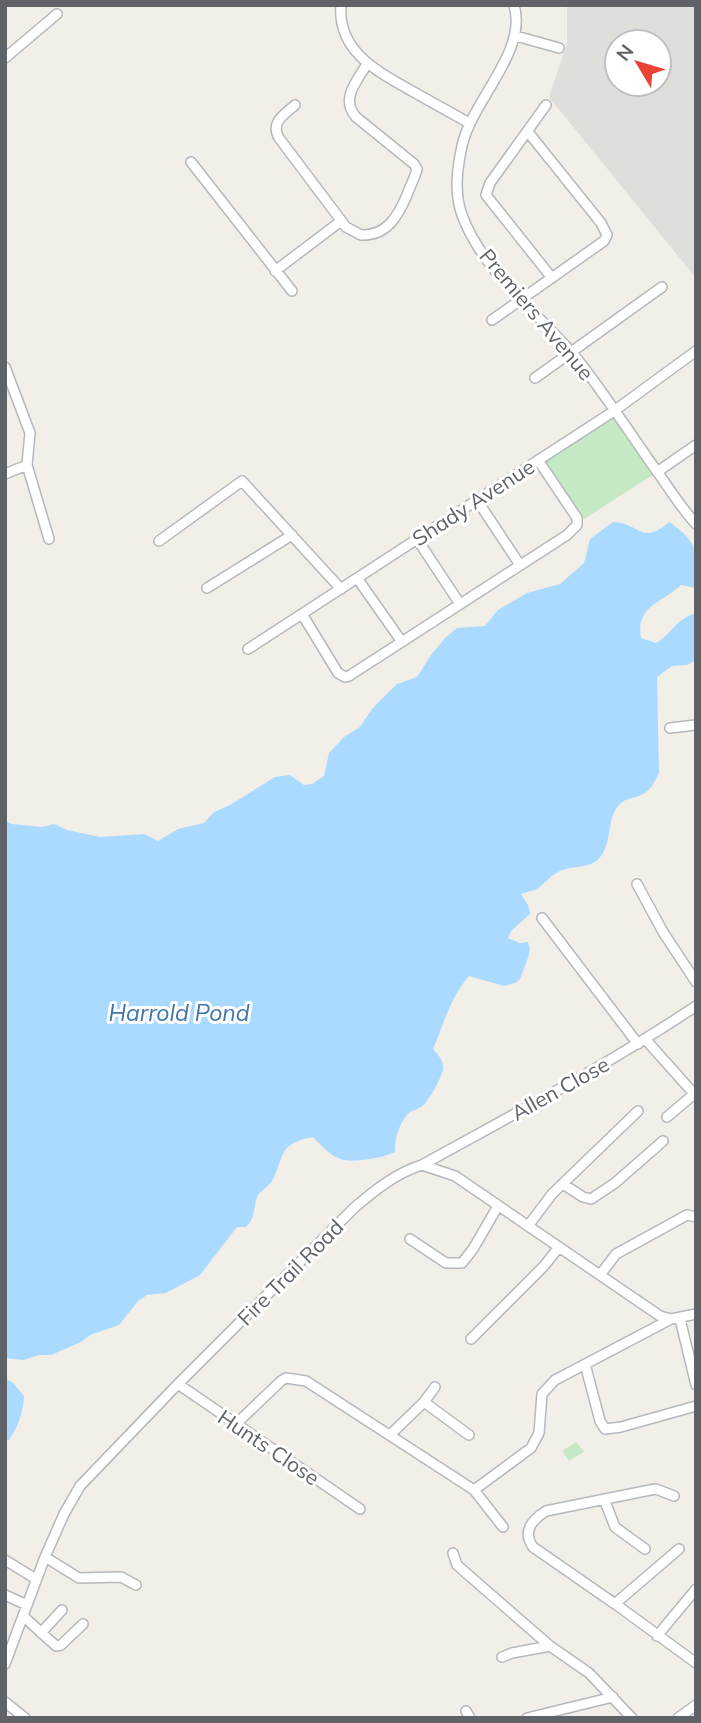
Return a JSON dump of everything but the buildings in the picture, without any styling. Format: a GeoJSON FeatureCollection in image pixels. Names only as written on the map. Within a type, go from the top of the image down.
{"type":"FeatureCollection","features":[{"type":"Feature","properties":{"kind":"street"},"geometry":{"type":"LineString","coordinates":[[341,5],[340,17],[344,32],[353,49],[367,64],[469,123]]}},
{"type":"Feature","properties":{"kind":"street"},"geometry":{"type":"LineString","coordinates":[[514,5],[517,18],[516,36],[559,48]]}},
{"type":"Feature","properties":{"kind":"street"},"geometry":{"type":"LineString","coordinates":[[5,58],[57,14]]}},
{"type":"Feature","properties":{"kind":"street","name":"Premiers Avenue"},"geometry":{"type":"LineString","coordinates":[[516,36],[469,123],[458,169],[457,190],[463,215],[494,267],[521,300],[571,352],[696,524]]}},
{"type":"Feature","properties":{"kind":"street"},"geometry":{"type":"LineString","coordinates":[[295,105],[276,122],[276,134],[341,221],[351,231],[360,235],[373,234],[387,228],[400,210],[416,171],[414,164],[356,117],[349,108],[349,95],[367,64]]}},
{"type":"Feature","properties":{"kind":"street"},"geometry":{"type":"LineString","coordinates":[[546,105],[490,183],[486,195],[552,278]]}},
{"type":"Feature","properties":{"kind":"street"},"geometry":{"type":"LineString","coordinates":[[492,320],[604,241],[607,235],[601,223],[528,132]]}},
{"type":"Feature","properties":{"kind":"street"},"geometry":{"type":"LineString","coordinates":[[191,162],[292,291]]}},
{"type":"Feature","properties":{"kind":"street"},"geometry":{"type":"LineString","coordinates":[[275,271],[341,221]]}},
{"type":"Feature","properties":{"kind":"street"},"geometry":{"type":"LineString","coordinates":[[535,378],[662,287]]}},
{"type":"Feature","properties":{"kind":"street","name":"Shady Avenue"},"geometry":{"type":"LineString","coordinates":[[248,649],[614,411],[696,351]]}},
{"type":"Feature","properties":{"kind":"street"},"geometry":{"type":"LineString","coordinates":[[5,367],[30,432],[26,465],[48,539]]}},
{"type":"Feature","properties":{"kind":"street"},"geometry":{"type":"LineString","coordinates":[[657,472],[696,445]]}},
{"type":"Feature","properties":{"kind":"street"},"geometry":{"type":"LineString","coordinates":[[302,614],[338,673],[345,677],[567,535],[578,522],[538,460]]}},
{"type":"Feature","properties":{"kind":"street"},"geometry":{"type":"LineString","coordinates":[[5,474],[26,465]]}},
{"type":"Feature","properties":{"kind":"street"},"geometry":{"type":"LineString","coordinates":[[159,541],[242,481],[341,589]]}},
{"type":"Feature","properties":{"kind":"street"},"geometry":{"type":"LineString","coordinates":[[477,500],[520,565]]}},
{"type":"Feature","properties":{"kind":"street"},"geometry":{"type":"LineString","coordinates":[[208,587],[292,535]]}},
{"type":"Feature","properties":{"kind":"street"},"geometry":{"type":"LineString","coordinates":[[417,539],[460,604]]}},
{"type":"Feature","properties":{"kind":"street"},"geometry":{"type":"LineString","coordinates":[[357,578],[402,642]]}},
{"type":"Feature","properties":{"kind":"street"},"geometry":{"type":"LineString","coordinates":[[670,728],[696,725]]}},
{"type":"Feature","properties":{"kind":"street"},"geometry":{"type":"LineString","coordinates":[[637,884],[663,932],[696,982]]}},
{"type":"Feature","properties":{"kind":"street"},"geometry":{"type":"LineString","coordinates":[[542,918],[642,1042],[695,1095],[667,1117]]}},
{"type":"Feature","properties":{"kind":"street","name":"Allen Close"},"geometry":{"type":"LineString","coordinates":[[422,1165],[694,1011]]}},
{"type":"Feature","properties":{"kind":"street"},"geometry":{"type":"LineString","coordinates":[[528,1226],[562,1184],[638,1111]]}},
{"type":"Feature","properties":{"kind":"street"},"geometry":{"type":"LineString","coordinates":[[562,1184],[583,1197],[592,1199],[615,1183],[663,1141]]}},
{"type":"Feature","properties":{"kind":"street"},"geometry":{"type":"LineString","coordinates":[[422,1165],[455,1176],[660,1315],[676,1319]]}},
{"type":"Feature","properties":{"kind":"street","name":"Fire Trail Road"},"geometry":{"type":"LineString","coordinates":[[5,1664],[45,1557],[80,1486],[354,1208],[376,1189],[408,1169],[422,1165]]}},
{"type":"Feature","properties":{"kind":"street"},"geometry":{"type":"LineString","coordinates":[[410,1239],[446,1264],[462,1263],[473,1250],[498,1206]]}},
{"type":"Feature","properties":{"kind":"street"},"geometry":{"type":"LineString","coordinates":[[600,1275],[616,1254],[687,1215],[696,1217]]}},
{"type":"Feature","properties":{"kind":"street"},"geometry":{"type":"LineString","coordinates":[[471,1339],[544,1266],[559,1247]]}},
{"type":"Feature","properties":{"kind":"street"},"geometry":{"type":"LineString","coordinates":[[474,1490],[531,1448],[539,1433],[542,1394],[555,1380],[676,1319],[696,1314]]}},
{"type":"Feature","properties":{"kind":"street"},"geometry":{"type":"LineString","coordinates":[[676,1319],[696,1385]]}},
{"type":"Feature","properties":{"kind":"street"},"geometry":{"type":"LineString","coordinates":[[585,1364],[600,1421],[605,1429],[696,1406]]}},
{"type":"Feature","properties":{"kind":"street"},"geometry":{"type":"LineString","coordinates":[[236,1424],[281,1381],[297,1378],[306,1381],[474,1490],[503,1527]]}},
{"type":"Feature","properties":{"kind":"street","name":"Hunts Close"},"geometry":{"type":"LineString","coordinates":[[178,1384],[360,1509]]}},
{"type":"Feature","properties":{"kind":"street"},"geometry":{"type":"LineString","coordinates":[[391,1434],[424,1402],[435,1387]]}},
{"type":"Feature","properties":{"kind":"street"},"geometry":{"type":"LineString","coordinates":[[424,1402],[469,1434]]}},
{"type":"Feature","properties":{"kind":"street"},"geometry":{"type":"LineString","coordinates":[[674,1496],[656,1489],[546,1511],[532,1519],[528,1540],[539,1552],[696,1663]]}},
{"type":"Feature","properties":{"kind":"street"},"geometry":{"type":"LineString","coordinates":[[604,1499],[615,1527],[645,1549]]}},
{"type":"Feature","properties":{"kind":"street"},"geometry":{"type":"LineString","coordinates":[[618,1606],[618,1599],[679,1549]]}},
{"type":"Feature","properties":{"kind":"street"},"geometry":{"type":"LineString","coordinates":[[453,1552],[457,1565],[550,1646],[589,1674],[632,1718]]}},
{"type":"Feature","properties":{"kind":"street"},"geometry":{"type":"LineString","coordinates":[[45,1557],[73,1576],[121,1577],[136,1585]]}},
{"type":"Feature","properties":{"kind":"street"},"geometry":{"type":"LineString","coordinates":[[5,1560],[36,1579]]}},
{"type":"Feature","properties":{"kind":"street"},"geometry":{"type":"LineString","coordinates":[[657,1636],[696,1590]]}},
{"type":"Feature","properties":{"kind":"street"},"geometry":{"type":"LineString","coordinates":[[5,1595],[27,1605]]}},
{"type":"Feature","properties":{"kind":"street"},"geometry":{"type":"LineString","coordinates":[[41,1633],[62,1610]]}},
{"type":"Feature","properties":{"kind":"street"},"geometry":{"type":"LineString","coordinates":[[23,1616],[59,1647],[83,1624]]}},
{"type":"Feature","properties":{"kind":"street"},"geometry":{"type":"LineString","coordinates":[[502,1657],[550,1646]]}},
{"type":"Feature","properties":{"kind":"street"},"geometry":{"type":"LineString","coordinates":[[527,1718],[613,1697]]}},
{"type":"Feature","properties":{"kind":"street"},"geometry":{"type":"LineString","coordinates":[[5,1702],[25,1718]]}},
{"type":"Feature","properties":{"kind":"street"},"geometry":{"type":"LineString","coordinates":[[678,1718],[696,1705]]}},
{"type":"Feature","properties":{"kind":"shaded area"},"geometry":{"type":"Polygon","coordinates":[[[567,5],[696,5],[696,278],[549,97],[567,44],[567,5]]]}},
{"type":"Feature","properties":{"kind":"green space"},"geometry":{"type":"Polygon","coordinates":[[[613,416],[654,474],[584,519],[543,461],[613,416]]]}},
{"type":"Feature","properties":{"kind":"green space"},"geometry":{"type":"Polygon","coordinates":[[[576,1442],[584,1452],[569,1461],[562,1451],[576,1442]]]}},
{"type":"Feature","properties":{"kind":"water","name":"Harrold Pond"},"geometry":{"type":"Polygon","coordinates":[[[613,522],[647,533],[660,529],[669,522],[692,543],[696,557],[696,588],[681,585],[646,612],[640,627],[641,638],[656,643],[681,620],[693,614],[696,616],[696,660],[687,665],[672,666],[657,677],[659,773],[646,792],[625,801],[615,810],[600,858],[590,865],[564,869],[537,889],[521,894],[530,914],[512,930],[508,938],[520,943],[528,942],[530,949],[520,979],[504,986],[469,976],[462,985],[433,1049],[443,1063],[440,1078],[424,1105],[410,1112],[404,1119],[395,1143],[395,1152],[352,1161],[339,1159],[329,1153],[313,1137],[294,1143],[284,1152],[272,1181],[257,1197],[249,1223],[246,1227],[237,1227],[200,1275],[166,1293],[147,1295],[138,1301],[119,1325],[90,1335],[81,1342],[51,1355],[39,1355],[24,1360],[5,1358],[5,821],[42,827],[54,824],[67,830],[100,837],[144,834],[158,841],[178,829],[204,823],[214,812],[275,777],[290,775],[304,785],[312,784],[324,776],[329,753],[344,737],[360,727],[372,709],[397,684],[417,677],[446,637],[457,628],[485,626],[498,610],[527,593],[560,584],[584,563],[590,539],[613,522]]]}},
{"type":"Feature","properties":{"kind":"water"},"geometry":{"type":"Polygon","coordinates":[[[5,1378],[24,1396],[17,1425],[9,1440],[5,1441],[5,1378]]]}}]}
